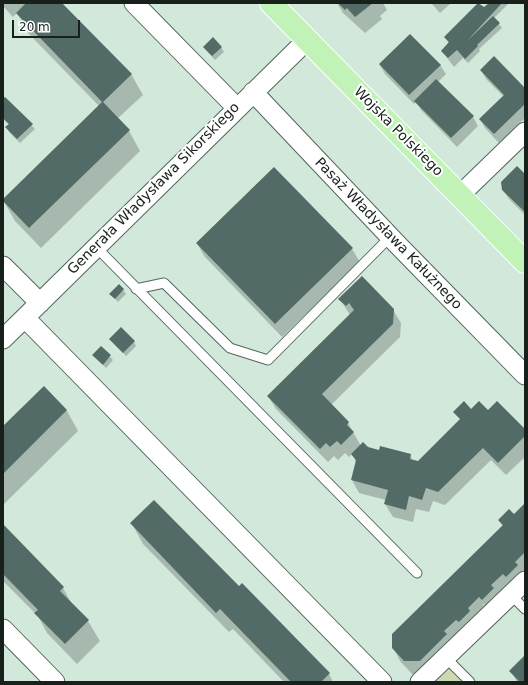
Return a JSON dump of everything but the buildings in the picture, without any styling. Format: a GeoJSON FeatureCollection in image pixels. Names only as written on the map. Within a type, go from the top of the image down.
{"type":"FeatureCollection","features":[{"type":"Feature","properties":{"kind":"main road","name":"Wojska Polskiego"},"geometry":{"type":"LineString","coordinates":[[272,3],[525,262]]}},
{"type":"Feature","properties":{"kind":"street"},"geometry":{"type":"LineString","coordinates":[[134,3],[237,108]]}},
{"type":"Feature","properties":{"kind":"street","name":"Generała Władysława Sikorskiego"},"geometry":{"type":"LineString","coordinates":[[3,340],[307,40]]}},
{"type":"Feature","properties":{"kind":"street","name":"Pasaż Władysława Kałużnego"},"geometry":{"type":"LineString","coordinates":[[253,92],[390,237],[525,375]]}},
{"type":"Feature","properties":{"kind":"street"},"geometry":{"type":"LineString","coordinates":[[460,195],[525,132]]}},
{"type":"Feature","properties":{"kind":"street"},"geometry":{"type":"LineString","coordinates":[[3,266],[40,302]]}},
{"type":"Feature","properties":{"kind":"street"},"geometry":{"type":"LineString","coordinates":[[25,318],[382,682]]}},
{"type":"Feature","properties":{"kind":"street"},"geometry":{"type":"LineString","coordinates":[[420,682],[525,581]]}},
{"type":"Feature","properties":{"kind":"street"},"geometry":{"type":"LineString","coordinates":[[3,629],[55,682]]}},
{"type":"Feature","properties":{"kind":"lane"},"geometry":{"type":"LineString","coordinates":[[136,290],[164,283],[230,348],[268,360],[390,237]]}},
{"type":"Feature","properties":{"kind":"lane"},"geometry":{"type":"LineString","coordinates":[[96,247],[136,290],[417,573]]}},
{"type":"Feature","properties":{"kind":"lane"},"geometry":{"type":"LineString","coordinates":[[511,595],[525,609]]}},
{"type":"Feature","properties":{"kind":"lane"},"geometry":{"type":"LineString","coordinates":[[446,658],[470,682]]}},
{"type":"Feature","properties":{"kind":"green space"},"geometry":{"type":"Polygon","coordinates":[[[449,666],[468,682],[432,682],[449,666]]]}}]}
